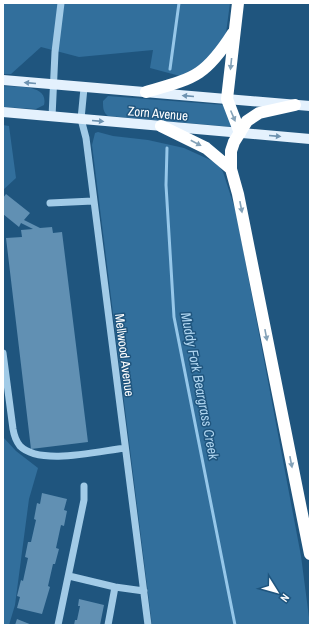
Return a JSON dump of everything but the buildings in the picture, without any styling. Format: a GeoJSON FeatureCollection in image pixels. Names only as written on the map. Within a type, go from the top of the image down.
{"type":"FeatureCollection","features":[{"type":"Feature","properties":{"kind":"highway"},"geometry":{"type":"LineString","coordinates":[[238,3],[227,99],[240,133]]}},
{"type":"Feature","properties":{"kind":"highway"},"geometry":{"type":"LineString","coordinates":[[146,92],[179,83],[202,72],[218,56],[235,30]]}},
{"type":"Feature","properties":{"kind":"highway"},"geometry":{"type":"LineString","coordinates":[[296,105],[254,115],[247,121],[232,146],[231,170],[238,194],[310,554]]}},
{"type":"Feature","properties":{"kind":"highway"},"geometry":{"type":"LineString","coordinates":[[160,126],[206,148],[231,170]]}},
{"type":"Feature","properties":{"kind":"main road","name":"Zorn Avenue"},"geometry":{"type":"LineString","coordinates":[[3,80],[310,106]]}},
{"type":"Feature","properties":{"kind":"main road","name":"Zorn Avenue"},"geometry":{"type":"LineString","coordinates":[[3,112],[310,139]]}},
{"type":"Feature","properties":{"kind":"street"},"geometry":{"type":"LineString","coordinates":[[52,117],[55,85],[55,52],[61,3]]}},
{"type":"Feature","properties":{"kind":"street","name":"Mellwood Avenue"},"geometry":{"type":"LineString","coordinates":[[84,88],[81,119],[86,138],[148,625]]}},
{"type":"Feature","properties":{"kind":"street"},"geometry":{"type":"LineString","coordinates":[[50,204],[93,200]]}},
{"type":"Feature","properties":{"kind":"street"},"geometry":{"type":"LineString","coordinates":[[3,352],[12,429],[16,440],[21,446],[30,452],[49,457],[125,448]]}},
{"type":"Feature","properties":{"kind":"street"},"geometry":{"type":"LineString","coordinates":[[58,625],[84,500],[84,486]]}},
{"type":"Feature","properties":{"kind":"street"},"geometry":{"type":"LineString","coordinates":[[69,576],[115,587],[144,591]]}},
{"type":"Feature","properties":{"kind":"street"},"geometry":{"type":"LineString","coordinates":[[108,625],[115,587]]}},
{"type":"Feature","properties":{"kind":"shaded area"},"geometry":{"type":"Polygon","coordinates":[[[3,3],[230,3],[226,33],[209,61],[180,76],[150,68],[153,50],[79,57],[41,47],[11,74],[3,74],[3,3]]]}},
{"type":"Feature","properties":{"kind":"shaded area"},"geometry":{"type":"Polygon","coordinates":[[[3,86],[23,87],[37,90],[42,93],[44,105],[36,109],[3,107],[3,86]]]}},
{"type":"Feature","properties":{"kind":"shaded area"},"geometry":{"type":"Polygon","coordinates":[[[108,96],[224,105],[233,127],[108,116],[104,110],[103,101],[108,96]]]}},
{"type":"Feature","properties":{"kind":"shaded area"},"geometry":{"type":"Polygon","coordinates":[[[3,125],[9,126],[16,178],[3,190],[3,125]]]}},
{"type":"Feature","properties":{"kind":"shaded area"},"geometry":{"type":"Polygon","coordinates":[[[98,132],[113,136],[148,140],[184,148],[217,163],[223,172],[236,212],[301,556],[310,625],[152,625],[92,145],[95,133],[98,132]]]}},
{"type":"Feature","properties":{"kind":"shaded area"},"geometry":{"type":"Polygon","coordinates":[[[3,437],[16,451],[38,468],[29,499],[15,605],[9,625],[3,625],[3,437]]]}},
{"type":"Feature","properties":{"kind":"waterway","name":"Muddy Fork Beargrass Creek"},"geometry":{"type":"LineString","coordinates":[[170,69],[179,3]]}},
{"type":"Feature","properties":{"kind":"waterway","name":"Muddy Fork Beargrass Creek"},"geometry":{"type":"LineString","coordinates":[[167,148],[166,185],[174,317],[235,625]]}}]}
